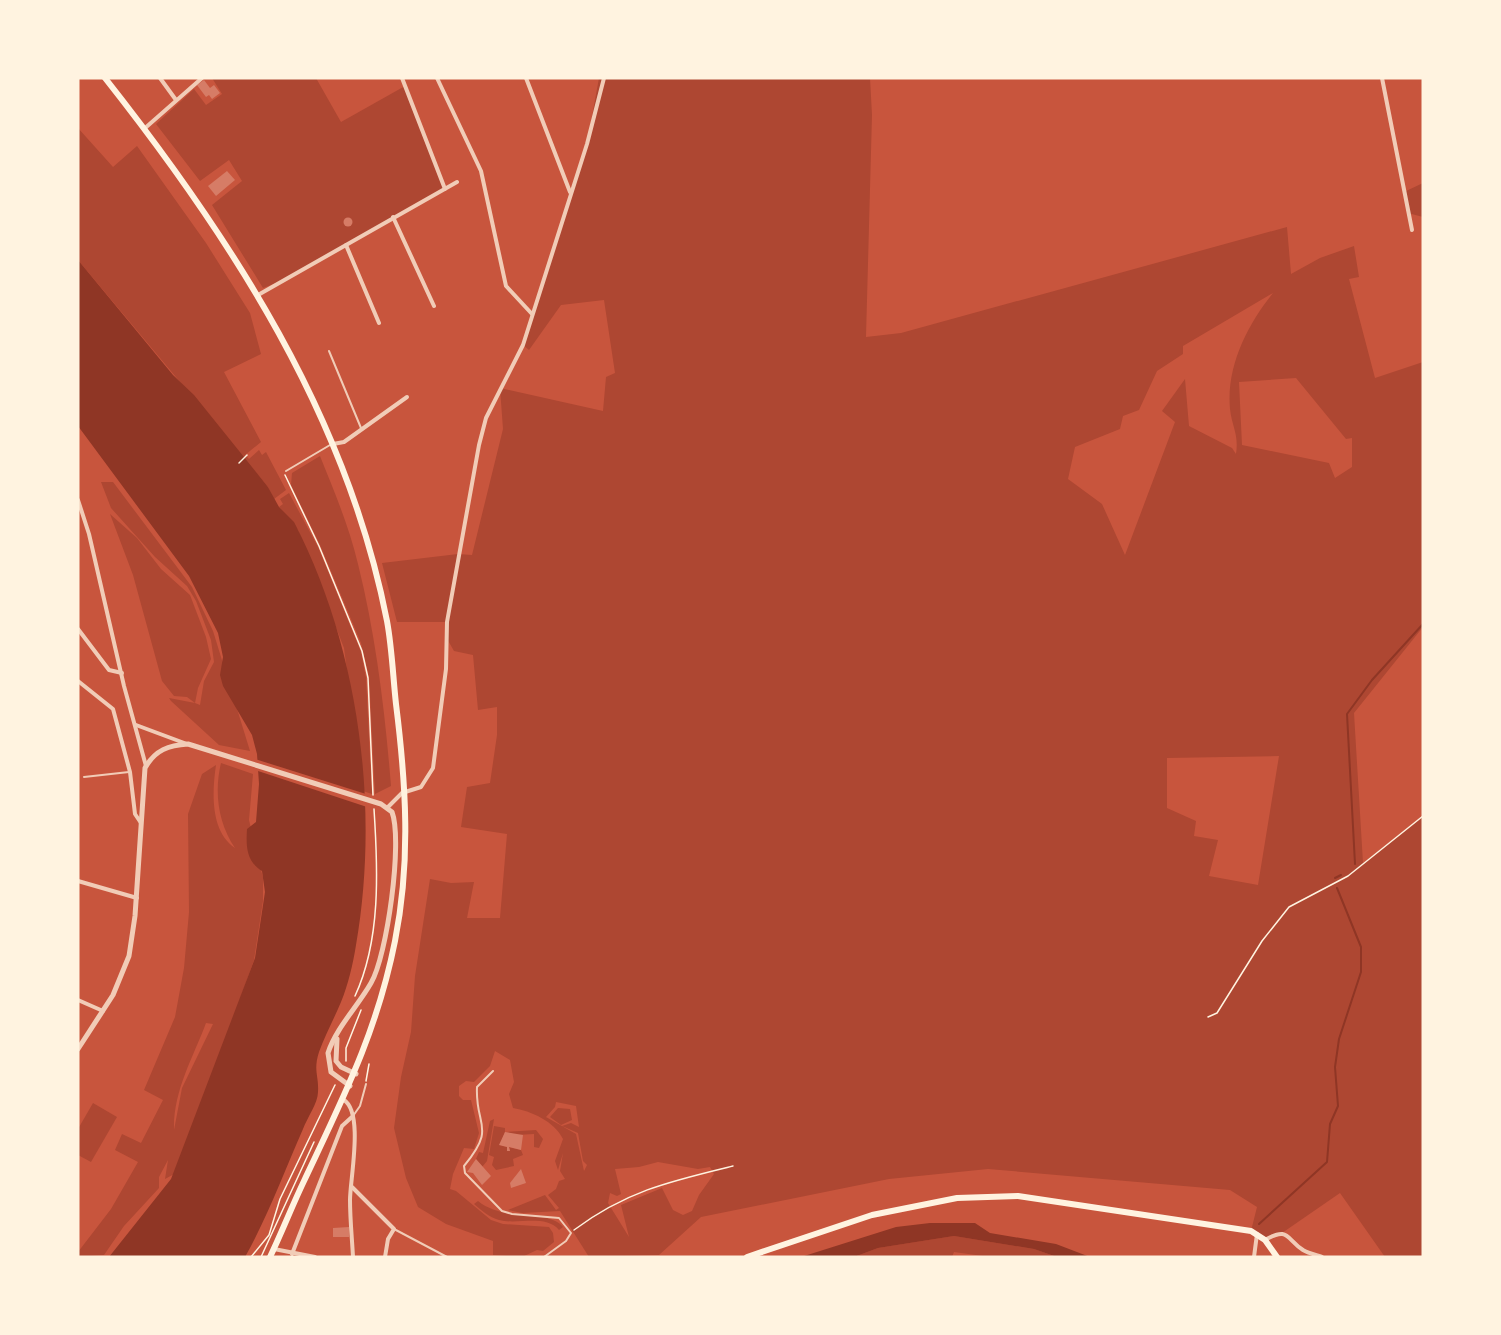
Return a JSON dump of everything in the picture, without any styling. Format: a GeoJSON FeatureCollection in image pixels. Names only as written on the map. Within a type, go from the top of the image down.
{"type":"FeatureCollection","features":[{"type":"Feature","properties":{"kind":"main road"},"geometry":{"type":"LineString","coordinates":[[105,78],[221,235],[258,295],[307,386],[357,511],[387,619],[405,778],[406,848],[400,918],[383,992],[356,1074],[270,1257]]}},
{"type":"Feature","properties":{"kind":"main road"},"geometry":{"type":"LineString","coordinates":[[747,1257],[853,1221],[918,1203],[999,1196],[1095,1207],[1257,1233],[1277,1257]]}},
{"type":"Feature","properties":{"kind":"street"},"geometry":{"type":"LineString","coordinates":[[160,78],[176,100]]}},
{"type":"Feature","properties":{"kind":"street"},"geometry":{"type":"LineString","coordinates":[[143,130],[202,78]]}},
{"type":"Feature","properties":{"kind":"street"},"geometry":{"type":"LineString","coordinates":[[402,78],[446,189]]}},
{"type":"Feature","properties":{"kind":"street"},"geometry":{"type":"LineString","coordinates":[[437,78],[481,171],[506,286],[532,314]]}},
{"type":"Feature","properties":{"kind":"street"},"geometry":{"type":"LineString","coordinates":[[526,78],[570,193]]}},
{"type":"Feature","properties":{"kind":"street"},"geometry":{"type":"LineString","coordinates":[[384,806],[421,787],[433,768],[446,669],[447,622],[479,445],[486,418],[523,345],[598,106],[604,78]]}},
{"type":"Feature","properties":{"kind":"street"},"geometry":{"type":"LineString","coordinates":[[1382,78],[1412,230]]}},
{"type":"Feature","properties":{"kind":"street"},"geometry":{"type":"LineString","coordinates":[[258,295],[457,182]]}},
{"type":"Feature","properties":{"kind":"street"},"geometry":{"type":"LineString","coordinates":[[393,217],[434,306]]}},
{"type":"Feature","properties":{"kind":"street"},"geometry":{"type":"LineString","coordinates":[[346,245],[380,323]]}},
{"type":"Feature","properties":{"kind":"street"},"geometry":{"type":"LineString","coordinates":[[332,445],[344,442],[407,397]]}},
{"type":"Feature","properties":{"kind":"street"},"geometry":{"type":"LineString","coordinates":[[78,500],[89,534],[146,766],[136,898],[127,964],[104,1011],[78,1049]]}},
{"type":"Feature","properties":{"kind":"street"},"geometry":{"type":"LineString","coordinates":[[78,629],[109,670],[122,673]]}},
{"type":"Feature","properties":{"kind":"street"},"geometry":{"type":"LineString","coordinates":[[78,681],[113,709],[130,772],[135,814],[141,824]]}},
{"type":"Feature","properties":{"kind":"street"},"geometry":{"type":"LineString","coordinates":[[136,725],[384,806],[394,817],[396,831],[390,904],[377,969],[328,1053],[328,1065],[335,1077],[350,1086]]}},
{"type":"Feature","properties":{"kind":"street"},"geometry":{"type":"LineString","coordinates":[[146,766],[162,750],[191,744]]}},
{"type":"Feature","properties":{"kind":"street"},"geometry":{"type":"LineString","coordinates":[[78,881],[136,898]]}},
{"type":"Feature","properties":{"kind":"street"},"geometry":{"type":"LineString","coordinates":[[78,1000],[104,1011]]}},
{"type":"Feature","properties":{"kind":"street"},"geometry":{"type":"LineString","coordinates":[[338,1036],[336,1061],[340,1067],[356,1074]]}},
{"type":"Feature","properties":{"kind":"street"},"geometry":{"type":"LineString","coordinates":[[344,1100],[350,1104],[353,1116],[350,1197],[353,1257]]}},
{"type":"Feature","properties":{"kind":"street"},"geometry":{"type":"LineString","coordinates":[[292,1254],[342,1126],[353,1116]]}},
{"type":"Feature","properties":{"kind":"street"},"geometry":{"type":"LineString","coordinates":[[352,1187],[394,1229],[388,1239],[385,1257]]}},
{"type":"Feature","properties":{"kind":"street"},"geometry":{"type":"LineString","coordinates":[[1254,1257],[1257,1233]]}},
{"type":"Feature","properties":{"kind":"street"},"geometry":{"type":"LineString","coordinates":[[1265,1240],[1282,1233],[1288,1234],[1304,1250],[1322,1257]]}},
{"type":"Feature","properties":{"kind":"street"},"geometry":{"type":"LineString","coordinates":[[274,1249],[315,1257]]}},
{"type":"Feature","properties":{"kind":"lane"},"geometry":{"type":"LineString","coordinates":[[329,351],[361,428]]}},
{"type":"Feature","properties":{"kind":"lane"},"geometry":{"type":"LineString","coordinates":[[286,471],[332,445]]}},
{"type":"Feature","properties":{"kind":"lane"},"geometry":{"type":"LineString","coordinates":[[84,777],[130,772]]}},
{"type":"Feature","properties":{"kind":"lane"},"geometry":{"type":"LineString","coordinates":[[493,1071],[477,1086],[484,1133],[475,1152],[464,1166],[465,1173],[502,1211],[559,1218],[571,1233],[566,1241],[544,1257]]}},
{"type":"Feature","properties":{"kind":"lane"},"geometry":{"type":"LineString","coordinates":[[353,1116],[360,1106],[366,1084]]}},
{"type":"Feature","properties":{"kind":"lane"},"geometry":{"type":"LineString","coordinates":[[394,1229],[447,1257]]}},
{"type":"Feature","properties":{"kind":"path"},"geometry":{"type":"LineString","coordinates":[[239,462],[247,456]]}},
{"type":"Feature","properties":{"kind":"path"},"geometry":{"type":"LineString","coordinates":[[286,471],[287,485],[319,546],[357,636],[368,678],[375,817],[375,897],[370,948],[354,998],[362,1015],[346,1048],[346,1060]]}},
{"type":"Feature","properties":{"kind":"path"},"geometry":{"type":"LineString","coordinates":[[1208,1017],[1217,1013],[1274,922],[1289,908],[1348,876],[1423,816]]}},
{"type":"Feature","properties":{"kind":"path"},"geometry":{"type":"LineString","coordinates":[[366,1084],[369,1064]]}},
{"type":"Feature","properties":{"kind":"path"},"geometry":{"type":"LineString","coordinates":[[251,1257],[269,1235],[280,1199],[334,1087]]}},
{"type":"Feature","properties":{"kind":"path"},"geometry":{"type":"LineString","coordinates":[[571,1233],[623,1198],[671,1181],[733,1166]]}},
{"type":"Feature","properties":{"kind":"shaded area"},"geometry":{"type":"Polygon","coordinates":[[[212,78],[316,78],[341,122],[405,86],[445,189],[284,280],[263,288],[212,205],[242,181],[229,160],[200,181],[156,124],[194,89],[206,105],[222,94],[212,78]]]}},
{"type":"Feature","properties":{"kind":"shaded area"},"geometry":{"type":"Polygon","coordinates":[[[599,78],[870,78],[872,115],[866,337],[901,333],[1287,227],[1291,274],[1320,258],[1354,246],[1359,277],[1349,279],[1375,378],[1423,362],[1423,627],[1354,713],[1363,863],[1423,816],[1423,1257],[1385,1257],[1340,1193],[1282,1233],[1265,1240],[1251,1231],[1257,1207],[1230,1190],[988,1169],[889,1179],[701,1217],[659,1255],[589,1257],[560,1211],[522,1213],[508,1210],[545,1195],[556,1210],[559,1208],[548,1195],[556,1189],[559,1181],[565,1179],[560,1171],[563,1153],[558,1170],[555,1161],[563,1139],[548,1122],[513,1108],[509,1094],[514,1082],[510,1060],[495,1051],[490,1066],[474,1082],[466,1081],[459,1086],[459,1096],[463,1100],[471,1100],[479,1133],[474,1149],[464,1148],[453,1174],[450,1189],[456,1191],[491,1220],[503,1224],[549,1227],[553,1233],[554,1242],[543,1251],[537,1250],[522,1257],[493,1255],[493,1241],[446,1224],[418,1207],[406,1178],[394,1128],[401,1077],[411,1032],[415,976],[430,879],[451,883],[474,882],[467,918],[500,918],[507,834],[461,827],[467,787],[490,783],[497,735],[497,707],[478,710],[473,655],[454,651],[446,637],[447,622],[397,622],[382,563],[458,554],[472,555],[503,429],[500,388],[603,411],[606,377],[615,373],[604,300],[561,305],[529,350],[523,345],[587,144],[599,78]],[[1273,293],[1183,346],[1183,354],[1157,371],[1139,410],[1123,416],[1120,429],[1075,447],[1068,479],[1102,504],[1125,555],[1175,422],[1162,411],[1185,379],[1189,426],[1232,448],[1236,454],[1236,436],[1230,409],[1235,362],[1247,332],[1273,293]],[[1296,378],[1239,382],[1242,445],[1329,463],[1335,478],[1352,467],[1352,438],[1346,439],[1296,378]],[[1279,756],[1167,758],[1167,808],[1196,821],[1194,836],[1218,840],[1209,876],[1258,885],[1279,756]],[[556,1102],[555,1107],[546,1117],[576,1134],[584,1171],[587,1165],[583,1161],[578,1133],[562,1126],[571,1123],[579,1127],[576,1106],[556,1102]],[[658,1162],[639,1167],[615,1169],[621,1194],[617,1196],[610,1193],[608,1203],[629,1237],[621,1205],[662,1188],[673,1210],[683,1215],[692,1211],[699,1195],[714,1174],[710,1167],[698,1169],[658,1162]]]}},
{"type":"Feature","properties":{"kind":"shaded area"},"geometry":{"type":"Polygon","coordinates":[[[78,128],[113,167],[137,146],[206,243],[250,313],[261,354],[224,372],[261,442],[245,455],[249,459],[259,450],[262,455],[266,452],[286,490],[274,499],[268,487],[78,260],[78,128]]]}},
{"type":"Feature","properties":{"kind":"shaded area"},"geometry":{"type":"Polygon","coordinates":[[[1423,183],[1423,217],[1408,213],[1404,192],[1423,183]]]}},
{"type":"Feature","properties":{"kind":"shaded area"},"geometry":{"type":"Polygon","coordinates":[[[78,260],[173,375],[194,395],[268,487],[279,507],[294,522],[316,570],[349,674],[364,783],[366,838],[363,892],[356,945],[344,995],[317,1058],[316,1101],[245,1257],[109,1257],[171,1179],[255,958],[265,892],[262,871],[250,858],[247,841],[247,829],[256,822],[259,784],[257,754],[252,735],[223,686],[220,675],[223,657],[218,633],[189,576],[78,426],[78,260]]]}},
{"type":"Feature","properties":{"kind":"shaded area"},"geometry":{"type":"Polygon","coordinates":[[[320,456],[354,550],[375,646],[391,786],[375,794],[369,677],[361,643],[320,545],[291,485],[292,473],[320,456]]]}},
{"type":"Feature","properties":{"kind":"shaded area"},"geometry":{"type":"Polygon","coordinates":[[[101,482],[113,482],[192,587],[213,631],[250,751],[219,745],[169,698],[200,705],[204,681],[214,662],[211,640],[196,601],[187,586],[155,557],[111,508],[101,482]]]}},
{"type":"Feature","properties":{"kind":"shaded area"},"geometry":{"type":"Polygon","coordinates":[[[289,493],[318,547],[361,652],[366,678],[372,794],[363,791],[344,648],[298,530],[279,507],[283,504],[280,499],[289,493]]]}},
{"type":"Feature","properties":{"kind":"shaded area"},"geometry":{"type":"Polygon","coordinates":[[[110,514],[137,538],[161,569],[190,595],[206,637],[211,659],[198,688],[195,703],[187,697],[174,696],[162,681],[133,575],[110,514]]]}},
{"type":"Feature","properties":{"kind":"shaded area"},"geometry":{"type":"Polygon","coordinates":[[[221,763],[253,774],[249,820],[263,878],[263,901],[254,960],[178,1172],[165,1179],[168,1160],[159,1177],[159,1188],[124,1226],[104,1255],[78,1257],[78,1252],[111,1209],[138,1162],[115,1150],[122,1134],[141,1143],[163,1100],[144,1090],[175,1017],[184,968],[189,912],[188,814],[202,774],[216,765],[214,799],[217,821],[227,841],[235,848],[221,818],[218,796],[221,763]],[[206,1023],[180,1088],[174,1130],[182,1088],[213,1024],[206,1023]]]}},
{"type":"Feature","properties":{"kind":"shaded area"},"geometry":{"type":"Polygon","coordinates":[[[93,1103],[117,1117],[91,1162],[78,1155],[78,1129],[93,1103]]]}},
{"type":"Feature","properties":{"kind":"shaded area"},"geometry":{"type":"Polygon","coordinates":[[[558,1108],[570,1109],[572,1120],[561,1125],[550,1117],[558,1108]]]}},
{"type":"Feature","properties":{"kind":"shaded area"},"geometry":{"type":"Polygon","coordinates":[[[494,1119],[487,1161],[482,1167],[476,1159],[479,1152],[483,1153],[490,1121],[494,1119]]]}},
{"type":"Feature","properties":{"kind":"shaded area"},"geometry":{"type":"Polygon","coordinates":[[[494,1126],[505,1128],[500,1145],[507,1147],[507,1151],[510,1151],[509,1147],[521,1150],[523,1155],[513,1159],[514,1166],[496,1170],[492,1165],[494,1157],[489,1155],[494,1126]]]}},
{"type":"Feature","properties":{"kind":"shaded area"},"geometry":{"type":"Polygon","coordinates":[[[536,1130],[543,1139],[539,1148],[534,1147],[534,1134],[516,1135],[505,1132],[536,1130]]]}},
{"type":"Feature","properties":{"kind":"shaded area"},"geometry":{"type":"Polygon","coordinates":[[[478,1201],[501,1212],[548,1218],[563,1227],[559,1230],[547,1222],[499,1220],[474,1204],[478,1201]]]}},
{"type":"Feature","properties":{"kind":"shaded area"},"geometry":{"type":"Polygon","coordinates":[[[930,1223],[975,1223],[990,1233],[1056,1244],[1090,1257],[1057,1257],[1034,1249],[954,1236],[878,1248],[854,1257],[801,1257],[896,1227],[930,1223]]]}},
{"type":"Feature","properties":{"kind":"shaded area"},"geometry":{"type":"Polygon","coordinates":[[[954,1236],[1034,1249],[1057,1257],[990,1257],[954,1252],[952,1257],[854,1257],[878,1248],[954,1236]]]}},
{"type":"Feature","properties":{"kind":"pier"},"geometry":{"type":"Polygon","coordinates":[[[255,759],[366,794],[367,807],[255,770],[255,759]]]}},
{"type":"Feature","properties":{"kind":"building"},"geometry":{"type":"Polygon","coordinates":[[[204,80],[210,88],[214,85],[220,93],[212,99],[209,95],[206,97],[197,85],[204,80]]]}},
{"type":"Feature","properties":{"kind":"building"},"geometry":{"type":"Polygon","coordinates":[[[227,171],[235,180],[216,196],[208,186],[227,171]]]}},
{"type":"Feature","properties":{"kind":"building"},"geometry":{"type":"Polygon","coordinates":[[[348,217],[353,222],[348,227],[343,222],[348,217]]]}},
{"type":"Feature","properties":{"kind":"building"},"geometry":{"type":"Polygon","coordinates":[[[505,1132],[523,1135],[521,1150],[509,1147],[510,1151],[507,1151],[507,1147],[499,1145],[505,1132]]]}},
{"type":"Feature","properties":{"kind":"building"},"geometry":{"type":"Polygon","coordinates":[[[476,1159],[491,1176],[482,1185],[473,1173],[467,1172],[476,1159]]]}},
{"type":"Feature","properties":{"kind":"building"},"geometry":{"type":"Polygon","coordinates":[[[521,1169],[526,1183],[511,1188],[510,1183],[521,1169]]]}},
{"type":"Feature","properties":{"kind":"building"},"geometry":{"type":"Polygon","coordinates":[[[349,1227],[349,1237],[333,1237],[333,1228],[349,1227]]]}},
{"type":"Feature","properties":{"kind":"waterway"},"geometry":{"type":"LineString","coordinates":[[1355,864],[1347,714],[1372,680],[1423,624]]}},
{"type":"Feature","properties":{"kind":"waterway"},"geometry":{"type":"LineString","coordinates":[[1335,878],[1341,875]]}},
{"type":"Feature","properties":{"kind":"waterway"},"geometry":{"type":"LineString","coordinates":[[1259,1224],[1327,1162],[1330,1124],[1338,1106],[1335,1067],[1339,1039],[1361,972],[1361,947],[1337,888]]}}]}
